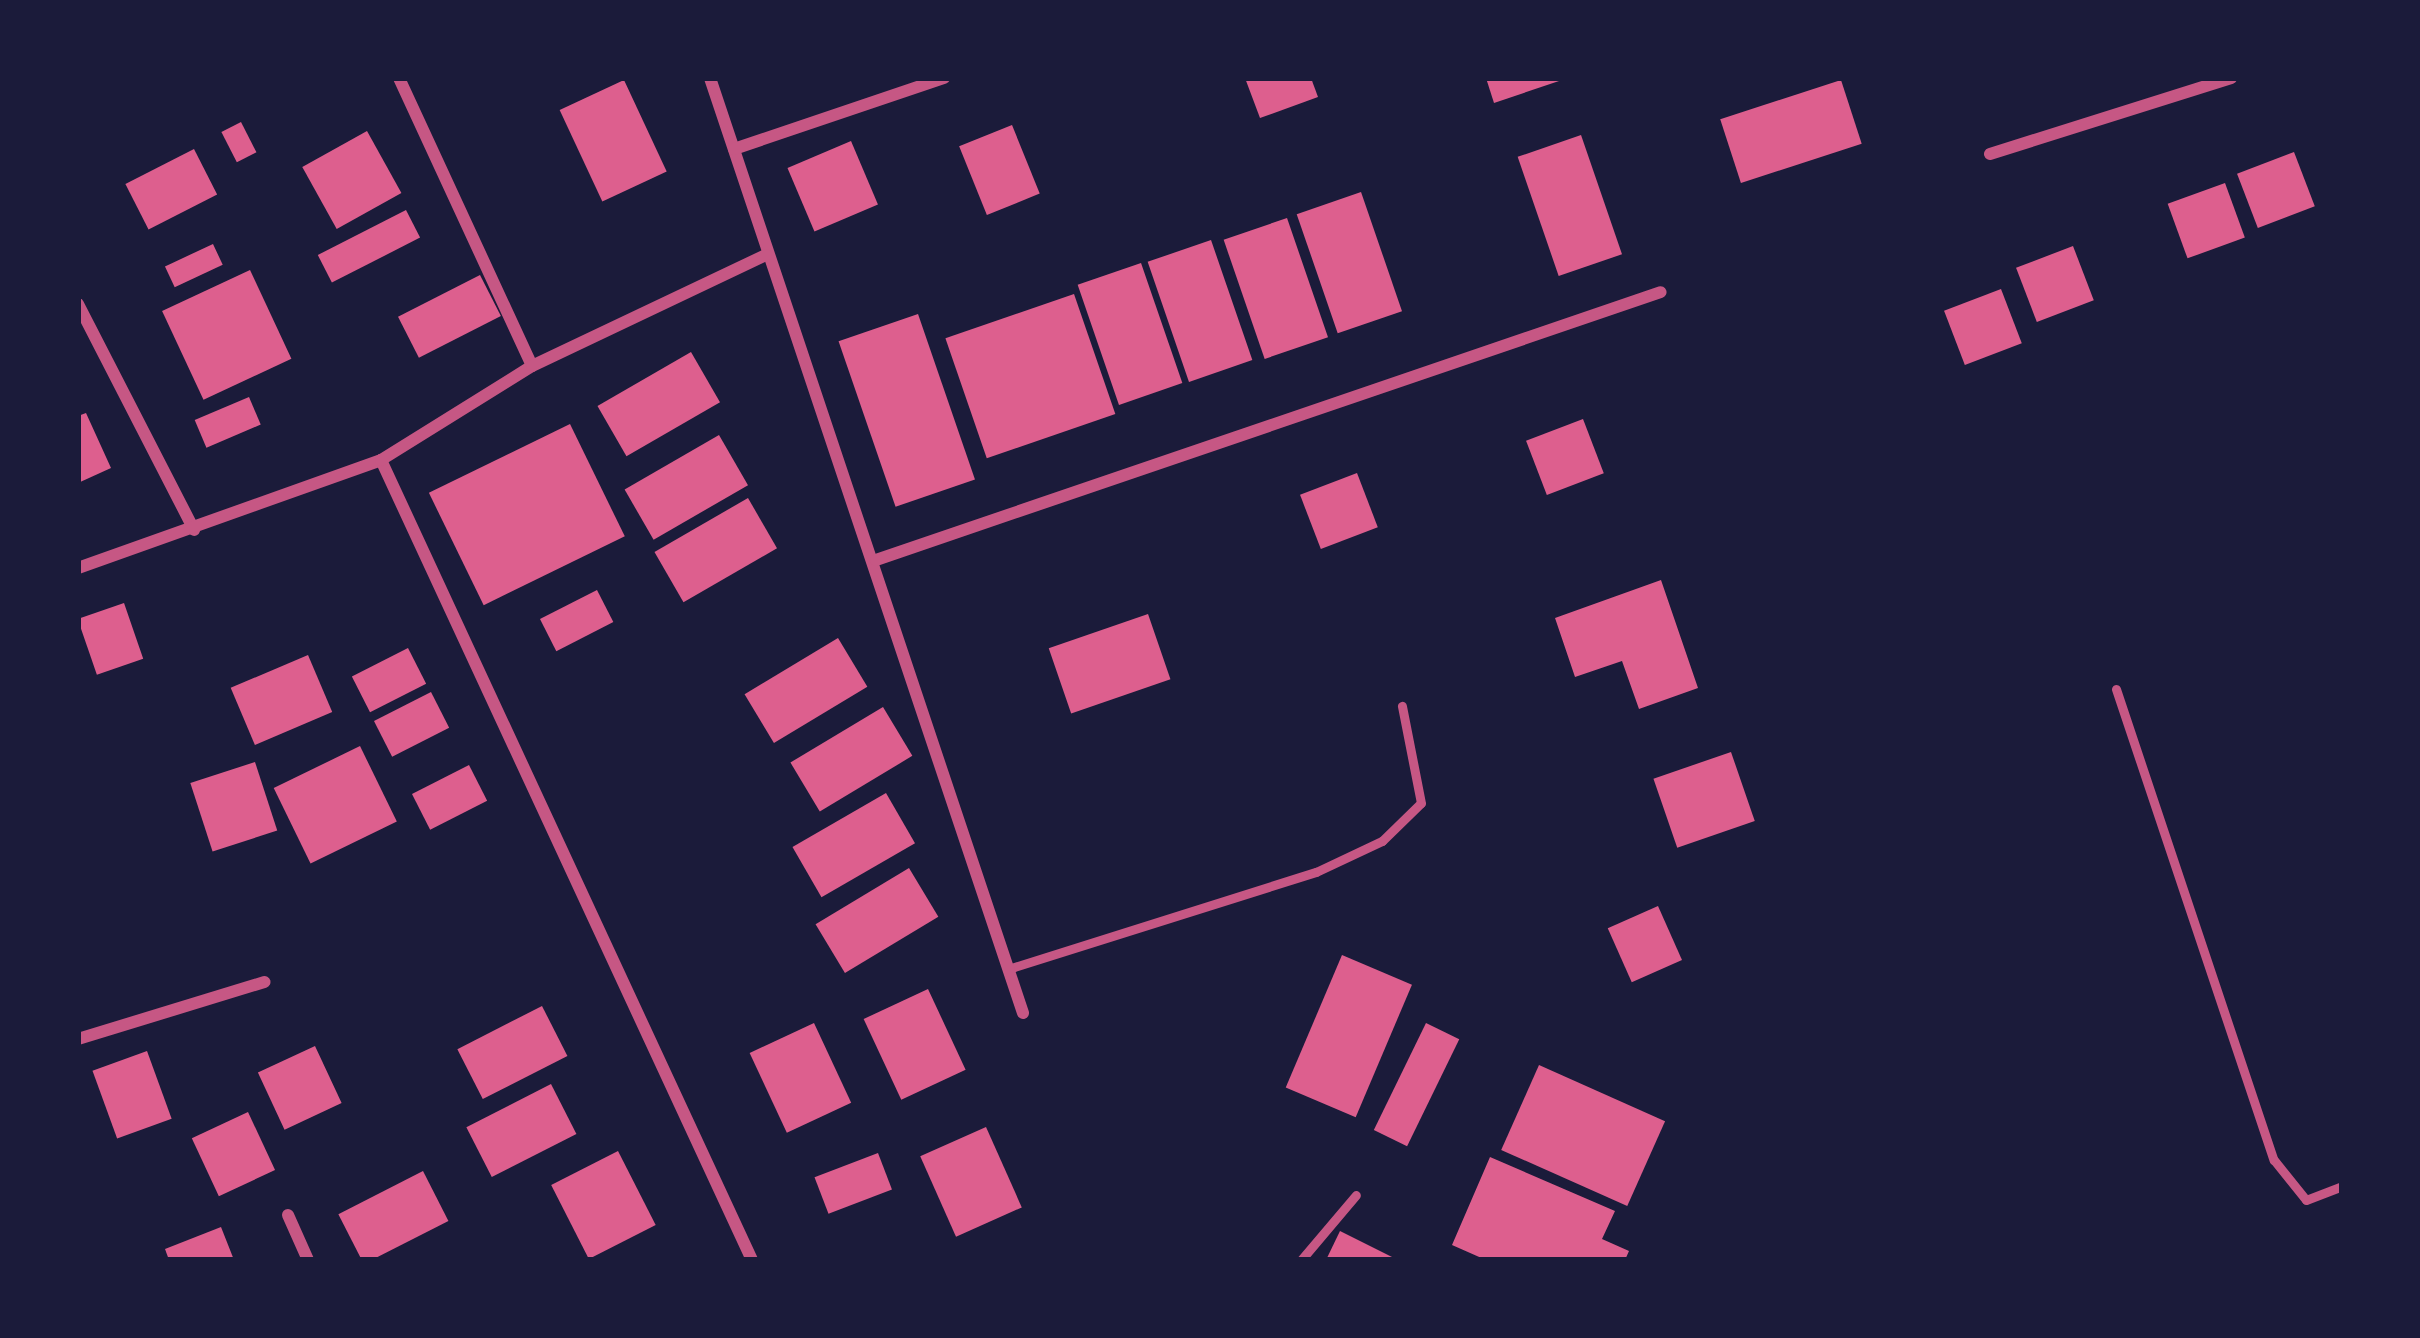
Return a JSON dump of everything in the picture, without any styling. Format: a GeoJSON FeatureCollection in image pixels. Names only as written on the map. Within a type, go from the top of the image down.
{"type":"FeatureCollection","features":[{"type":"Feature","properties":{"kind":"street"},"geometry":{"type":"LineString","coordinates":[[399,78],[532,366]]}},
{"type":"Feature","properties":{"kind":"street"},"geometry":{"type":"LineString","coordinates":[[710,78],[766,255],[876,560],[1023,1013]]}},
{"type":"Feature","properties":{"kind":"street"},"geometry":{"type":"LineString","coordinates":[[734,149],[944,78]]}},
{"type":"Feature","properties":{"kind":"street"},"geometry":{"type":"LineString","coordinates":[[1990,154],[2231,78]]}},
{"type":"Feature","properties":{"kind":"street"},"geometry":{"type":"LineString","coordinates":[[78,568],[381,460],[532,366],[766,255]]}},
{"type":"Feature","properties":{"kind":"street"},"geometry":{"type":"LineString","coordinates":[[876,560],[1661,292]]}},
{"type":"Feature","properties":{"kind":"street"},"geometry":{"type":"LineString","coordinates":[[78,304],[194,530]]}},
{"type":"Feature","properties":{"kind":"street"},"geometry":{"type":"LineString","coordinates":[[381,460],[752,1260]]}},
{"type":"Feature","properties":{"kind":"street"},"geometry":{"type":"LineString","coordinates":[[78,1039],[264,982]]}},
{"type":"Feature","properties":{"kind":"street"},"geometry":{"type":"LineString","coordinates":[[288,1214],[308,1260]]}},
{"type":"Feature","properties":{"kind":"lane"},"geometry":{"type":"LineString","coordinates":[[2116,689],[2274,1160],[2306,1201],[2342,1186]]}},
{"type":"Feature","properties":{"kind":"lane"},"geometry":{"type":"LineString","coordinates":[[1008,969],[1316,872],[1382,841],[1421,803],[1402,706]]}},
{"type":"Feature","properties":{"kind":"lane"},"geometry":{"type":"LineString","coordinates":[[1301,1260],[1356,1196]]}},
{"type":"Feature","properties":{"kind":"building"},"geometry":{"type":"Polygon","coordinates":[[[1245,78],[1311,78],[1318,97],[1260,118],[1245,78]]]}},
{"type":"Feature","properties":{"kind":"building"},"geometry":{"type":"Polygon","coordinates":[[[1486,78],[1565,78],[1565,79],[1494,103],[1486,78]]]}},
{"type":"Feature","properties":{"kind":"building"},"geometry":{"type":"Polygon","coordinates":[[[624,80],[667,172],[602,202],[560,110],[624,80]]]}},
{"type":"Feature","properties":{"kind":"building"},"geometry":{"type":"Polygon","coordinates":[[[1841,80],[1862,144],[1741,183],[1720,119],[1841,80]]]}},
{"type":"Feature","properties":{"kind":"building"},"geometry":{"type":"Polygon","coordinates":[[[241,122],[256,152],[237,162],[221,132],[241,122]]]}},
{"type":"Feature","properties":{"kind":"building"},"geometry":{"type":"Polygon","coordinates":[[[1012,125],[1040,194],[987,215],[959,146],[1012,125]]]}},
{"type":"Feature","properties":{"kind":"building"},"geometry":{"type":"Polygon","coordinates":[[[367,131],[401,193],[337,229],[302,167],[367,131]]]}},
{"type":"Feature","properties":{"kind":"building"},"geometry":{"type":"Polygon","coordinates":[[[1581,135],[1622,254],[1559,276],[1518,157],[1581,135]]]}},
{"type":"Feature","properties":{"kind":"building"},"geometry":{"type":"Polygon","coordinates":[[[851,141],[878,205],[814,231],[787,168],[851,141]]]}},
{"type":"Feature","properties":{"kind":"building"},"geometry":{"type":"Polygon","coordinates":[[[194,149],[217,194],[149,229],[125,184],[194,149]]]}},
{"type":"Feature","properties":{"kind":"building"},"geometry":{"type":"Polygon","coordinates":[[[2294,152],[2315,206],[2258,228],[2237,174],[2294,152]]]}},
{"type":"Feature","properties":{"kind":"building"},"geometry":{"type":"Polygon","coordinates":[[[2225,183],[2245,238],[2188,258],[2168,204],[2225,183]]]}},
{"type":"Feature","properties":{"kind":"building"},"geometry":{"type":"Polygon","coordinates":[[[1361,192],[1402,311],[1338,333],[1297,214],[1361,192]]]}},
{"type":"Feature","properties":{"kind":"building"},"geometry":{"type":"Polygon","coordinates":[[[406,210],[420,238],[332,283],[318,255],[406,210]]]}},
{"type":"Feature","properties":{"kind":"building"},"geometry":{"type":"Polygon","coordinates":[[[1287,218],[1328,337],[1265,359],[1224,240],[1287,218]]]}},
{"type":"Feature","properties":{"kind":"building"},"geometry":{"type":"Polygon","coordinates":[[[1211,240],[1252,360],[1189,382],[1148,262],[1211,240]]]}},
{"type":"Feature","properties":{"kind":"building"},"geometry":{"type":"Polygon","coordinates":[[[213,244],[223,265],[175,287],[165,266],[213,244]]]}},
{"type":"Feature","properties":{"kind":"building"},"geometry":{"type":"Polygon","coordinates":[[[2073,246],[2094,300],[2037,322],[2016,268],[2073,246]]]}},
{"type":"Feature","properties":{"kind":"building"},"geometry":{"type":"Polygon","coordinates":[[[1141,263],[1182,383],[1119,405],[1078,285],[1141,263]]]}},
{"type":"Feature","properties":{"kind":"building"},"geometry":{"type":"Polygon","coordinates":[[[250,270],[291,359],[204,400],[162,311],[250,270]]]}},
{"type":"Feature","properties":{"kind":"building"},"geometry":{"type":"Polygon","coordinates":[[[480,275],[501,316],[419,358],[398,317],[480,275]]]}},
{"type":"Feature","properties":{"kind":"building"},"geometry":{"type":"Polygon","coordinates":[[[2001,289],[2022,343],[1965,365],[1944,311],[2001,289]]]}},
{"type":"Feature","properties":{"kind":"building"},"geometry":{"type":"Polygon","coordinates":[[[1074,294],[1115,414],[987,458],[945,338],[1074,294]]]}},
{"type":"Feature","properties":{"kind":"building"},"geometry":{"type":"Polygon","coordinates":[[[918,314],[975,479],[896,507],[839,341],[918,314]]]}},
{"type":"Feature","properties":{"kind":"building"},"geometry":{"type":"Polygon","coordinates":[[[691,352],[720,402],[626,456],[597,406],[691,352]]]}},
{"type":"Feature","properties":{"kind":"building"},"geometry":{"type":"Polygon","coordinates":[[[249,397],[261,425],[206,448],[195,420],[249,397]]]}},
{"type":"Feature","properties":{"kind":"building"},"geometry":{"type":"Polygon","coordinates":[[[86,413],[111,468],[78,483],[78,416],[86,413]]]}},
{"type":"Feature","properties":{"kind":"building"},"geometry":{"type":"Polygon","coordinates":[[[1583,419],[1604,473],[1547,495],[1526,441],[1583,419]]]}},
{"type":"Feature","properties":{"kind":"building"},"geometry":{"type":"Polygon","coordinates":[[[570,424],[625,536],[484,605],[429,493],[570,424]]]}},
{"type":"Feature","properties":{"kind":"building"},"geometry":{"type":"Polygon","coordinates":[[[719,435],[748,485],[654,540],[625,489],[719,435]]]}},
{"type":"Feature","properties":{"kind":"building"},"geometry":{"type":"Polygon","coordinates":[[[1357,473],[1378,527],[1321,549],[1300,495],[1357,473]]]}},
{"type":"Feature","properties":{"kind":"building"},"geometry":{"type":"Polygon","coordinates":[[[748,498],[777,548],[683,602],[654,552],[748,498]]]}},
{"type":"Feature","properties":{"kind":"building"},"geometry":{"type":"Polygon","coordinates":[[[1661,580],[1698,688],[1639,709],[1622,661],[1575,677],[1555,618],[1661,580]]]}},
{"type":"Feature","properties":{"kind":"building"},"geometry":{"type":"Polygon","coordinates":[[[597,590],[613,622],[556,651],[540,619],[597,590]]]}},
{"type":"Feature","properties":{"kind":"building"},"geometry":{"type":"Polygon","coordinates":[[[124,603],[143,659],[97,675],[78,619],[124,603]]]}},
{"type":"Feature","properties":{"kind":"building"},"geometry":{"type":"Polygon","coordinates":[[[1148,614],[1170,679],[1071,713],[1049,648],[1148,614]]]}},
{"type":"Feature","properties":{"kind":"building"},"geometry":{"type":"Polygon","coordinates":[[[838,638],[867,687],[774,743],[745,694],[838,638]]]}},
{"type":"Feature","properties":{"kind":"building"},"geometry":{"type":"Polygon","coordinates":[[[408,648],[426,684],[370,712],[352,677],[408,648]]]}},
{"type":"Feature","properties":{"kind":"building"},"geometry":{"type":"Polygon","coordinates":[[[308,655],[332,712],[255,745],[231,688],[308,655]]]}},
{"type":"Feature","properties":{"kind":"building"},"geometry":{"type":"Polygon","coordinates":[[[431,692],[449,728],[392,757],[374,721],[431,692]]]}},
{"type":"Feature","properties":{"kind":"building"},"geometry":{"type":"Polygon","coordinates":[[[883,707],[912,756],[820,811],[790,763],[883,707]]]}},
{"type":"Feature","properties":{"kind":"building"},"geometry":{"type":"Polygon","coordinates":[[[360,746],[397,821],[311,864],[274,788],[360,746]]]}},
{"type":"Feature","properties":{"kind":"building"},"geometry":{"type":"Polygon","coordinates":[[[1731,752],[1755,821],[1677,848],[1653,779],[1731,752]]]}},
{"type":"Feature","properties":{"kind":"building"},"geometry":{"type":"Polygon","coordinates":[[[255,762],[277,830],[213,851],[190,783],[255,762]]]}},
{"type":"Feature","properties":{"kind":"building"},"geometry":{"type":"Polygon","coordinates":[[[469,765],[487,801],[430,830],[412,794],[469,765]]]}},
{"type":"Feature","properties":{"kind":"building"},"geometry":{"type":"Polygon","coordinates":[[[886,793],[915,843],[821,897],[792,847],[886,793]]]}},
{"type":"Feature","properties":{"kind":"building"},"geometry":{"type":"Polygon","coordinates":[[[909,868],[938,917],[845,973],[816,924],[909,868]]]}},
{"type":"Feature","properties":{"kind":"building"},"geometry":{"type":"Polygon","coordinates":[[[1658,906],[1682,960],[1632,982],[1608,928],[1658,906]]]}},
{"type":"Feature","properties":{"kind":"building"},"geometry":{"type":"Polygon","coordinates":[[[1342,955],[1412,985],[1356,1117],[1286,1088],[1342,955]]]}},
{"type":"Feature","properties":{"kind":"building"},"geometry":{"type":"Polygon","coordinates":[[[928,989],[966,1070],[901,1100],[864,1019],[928,989]]]}},
{"type":"Feature","properties":{"kind":"building"},"geometry":{"type":"Polygon","coordinates":[[[542,1006],[567,1056],[483,1099],[457,1049],[542,1006]]]}},
{"type":"Feature","properties":{"kind":"building"},"geometry":{"type":"Polygon","coordinates":[[[814,1023],[851,1103],[787,1133],[750,1053],[814,1023]]]}},
{"type":"Feature","properties":{"kind":"building"},"geometry":{"type":"Polygon","coordinates":[[[1426,1023],[1459,1039],[1407,1146],[1374,1130],[1426,1023]]]}},
{"type":"Feature","properties":{"kind":"building"},"geometry":{"type":"Polygon","coordinates":[[[315,1046],[342,1103],[285,1130],[258,1073],[315,1046]]]}},
{"type":"Feature","properties":{"kind":"building"},"geometry":{"type":"Polygon","coordinates":[[[147,1051],[172,1119],[117,1138],[92,1071],[147,1051]]]}},
{"type":"Feature","properties":{"kind":"building"},"geometry":{"type":"Polygon","coordinates":[[[1539,1065],[1665,1121],[1627,1206],[1501,1150],[1539,1065]]]}},
{"type":"Feature","properties":{"kind":"building"},"geometry":{"type":"Polygon","coordinates":[[[551,1084],[576,1134],[492,1177],[466,1127],[551,1084]]]}},
{"type":"Feature","properties":{"kind":"building"},"geometry":{"type":"Polygon","coordinates":[[[248,1112],[275,1170],[219,1196],[192,1138],[248,1112]]]}},
{"type":"Feature","properties":{"kind":"building"},"geometry":{"type":"Polygon","coordinates":[[[986,1127],[1022,1207],[956,1237],[920,1156],[986,1127]]]}},
{"type":"Feature","properties":{"kind":"building"},"geometry":{"type":"Polygon","coordinates":[[[618,1151],[656,1225],[589,1259],[551,1185],[618,1151]]]}},
{"type":"Feature","properties":{"kind":"building"},"geometry":{"type":"Polygon","coordinates":[[[878,1153],[892,1189],[828,1214],[815,1177],[878,1153]]]}},
{"type":"Feature","properties":{"kind":"building"},"geometry":{"type":"Polygon","coordinates":[[[1490,1157],[1615,1211],[1602,1239],[1629,1251],[1625,1260],[1486,1260],[1452,1245],[1490,1157]]]}},
{"type":"Feature","properties":{"kind":"building"},"geometry":{"type":"Polygon","coordinates":[[[423,1171],[448,1221],[372,1260],[362,1260],[338,1214],[423,1171]]]}},
{"type":"Feature","properties":{"kind":"building"},"geometry":{"type":"Polygon","coordinates":[[[221,1227],[234,1260],[169,1260],[165,1249],[221,1227]]]}},
{"type":"Feature","properties":{"kind":"building"},"geometry":{"type":"Polygon","coordinates":[[[1340,1231],[1398,1260],[1326,1260],[1340,1231]]]}}]}
